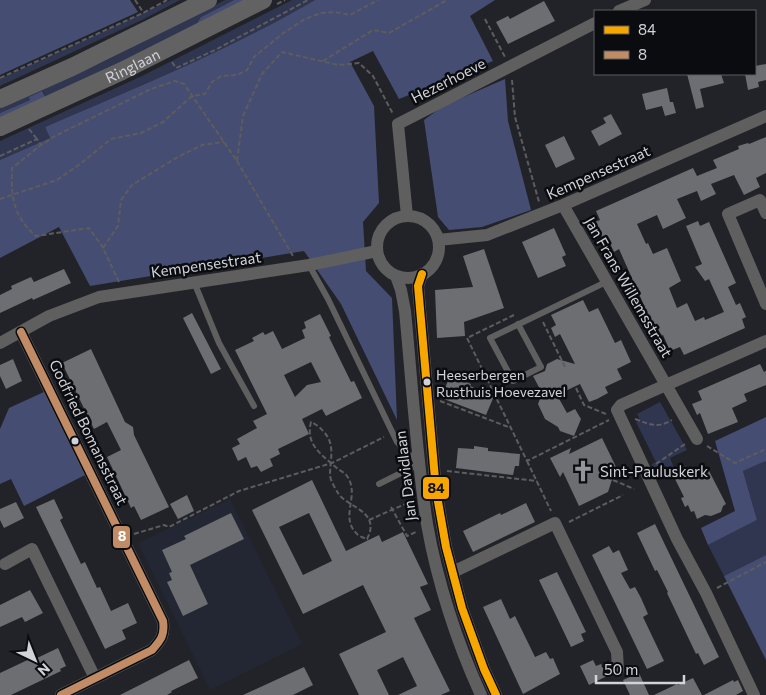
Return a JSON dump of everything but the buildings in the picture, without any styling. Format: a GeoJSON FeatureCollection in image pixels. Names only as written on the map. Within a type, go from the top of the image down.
{"type":"FeatureCollection","features":[{"type":"Feature","properties":{"kind":"main road","name":"Ringlaan"},"geometry":{"type":"LineString","coordinates":[[0,99],[72,67],[208,0]]}},
{"type":"Feature","properties":{"kind":"main road","name":"Ringlaan"},"geometry":{"type":"LineString","coordinates":[[0,127],[122,71],[263,0]]}},
{"type":"Feature","properties":{"kind":"street"},"geometry":{"type":"LineString","coordinates":[[621,10],[645,0]]}},
{"type":"Feature","properties":{"kind":"street","name":"Hezerhoeve"},"geometry":{"type":"LineString","coordinates":[[398,124],[594,24]]}},
{"type":"Feature","properties":{"kind":"street","name":"Kempensestraat"},"geometry":{"type":"LineString","coordinates":[[438,240],[487,235],[563,205],[766,116]]}},
{"type":"Feature","properties":{"kind":"street"},"geometry":{"type":"LineString","coordinates":[[398,124],[407,216]]}},
{"type":"Feature","properties":{"kind":"street"},"geometry":{"type":"LineString","coordinates":[[766,213],[760,200],[728,214],[766,304]]}},
{"type":"Feature","properties":{"kind":"street","name":"Jan Frans Willemsstraat"},"geometry":{"type":"LineString","coordinates":[[563,205],[696,438]]}},
{"type":"Feature","properties":{"kind":"street"},"geometry":{"type":"LineString","coordinates":[[407,216],[423,220],[435,232],[438,240],[436,260],[430,268],[414,277],[396,276],[383,266],[377,251],[380,234],[384,227],[398,218],[407,216]]}},
{"type":"Feature","properties":{"kind":"street","name":"Kempensestraat"},"geometry":{"type":"LineString","coordinates":[[0,343],[49,316],[99,297],[305,266],[377,251]]}},
{"type":"Feature","properties":{"kind":"street","name":"Jan Davidlaan"},"geometry":{"type":"LineString","coordinates":[[422,274],[418,286],[430,433],[436,490],[446,547],[462,608],[484,669],[496,695]]}},
{"type":"Feature","properties":{"kind":"street","name":"Jan Davidlaan"},"geometry":{"type":"LineString","coordinates":[[396,276],[402,290],[419,464],[428,526],[459,643],[481,695]]}},
{"type":"Feature","properties":{"kind":"street","name":"Godfried Bomansstraat"},"geometry":{"type":"LineString","coordinates":[[22,332],[164,621],[165,632],[161,641],[152,650],[60,695]]}},
{"type":"Feature","properties":{"kind":"street"},"geometry":{"type":"LineString","coordinates":[[408,338],[422,336]]}},
{"type":"Feature","properties":{"kind":"street"},"geometry":{"type":"LineString","coordinates":[[754,695],[646,472],[613,414],[621,405],[766,341]]}},
{"type":"Feature","properties":{"kind":"street"},"geometry":{"type":"LineString","coordinates":[[417,434],[430,433]]}},
{"type":"Feature","properties":{"kind":"street"},"geometry":{"type":"LineString","coordinates":[[453,572],[555,523],[617,652],[618,670]]}},
{"type":"Feature","properties":{"kind":"street"},"geometry":{"type":"LineString","coordinates":[[4,564],[32,550],[95,678]]}},
{"type":"Feature","properties":{"kind":"street"},"geometry":{"type":"LineString","coordinates":[[471,674],[484,669]]}},
{"type":"Feature","properties":{"kind":"lane"},"geometry":{"type":"LineString","coordinates":[[305,266],[328,299],[397,442],[419,464],[379,484]]}},
{"type":"Feature","properties":{"kind":"lane"},"geometry":{"type":"LineString","coordinates":[[194,282],[220,343],[254,406]]}},
{"type":"Feature","properties":{"kind":"lane"},"geometry":{"type":"LineString","coordinates":[[518,324],[541,367],[513,381],[490,338],[518,324],[606,282]]}},
{"type":"Feature","properties":{"kind":"path"},"geometry":{"type":"LineString","coordinates":[[134,0],[147,19]]}},
{"type":"Feature","properties":{"kind":"path"},"geometry":{"type":"LineString","coordinates":[[0,78],[143,13],[167,0]]}},
{"type":"Feature","properties":{"kind":"path"},"geometry":{"type":"LineString","coordinates":[[170,59],[176,68],[215,50],[308,0]]}},
{"type":"Feature","properties":{"kind":"path"},"geometry":{"type":"LineString","coordinates":[[0,199],[57,180],[111,139],[141,133],[163,122],[192,96],[205,94],[212,82],[221,76],[238,76],[247,70],[254,57],[282,34],[305,20],[321,13],[335,12],[350,15],[378,0]]}},
{"type":"Feature","properties":{"kind":"path"},"geometry":{"type":"LineString","coordinates":[[321,62],[373,30],[389,33],[447,0]]}},
{"type":"Feature","properties":{"kind":"path"},"geometry":{"type":"LineString","coordinates":[[485,19],[510,66],[515,117],[543,213]]}},
{"type":"Feature","properties":{"kind":"path"},"geometry":{"type":"LineString","coordinates":[[238,161],[243,116],[262,74],[282,52],[338,65],[359,63],[373,76],[398,124]]}},
{"type":"Feature","properties":{"kind":"path"},"geometry":{"type":"LineString","coordinates":[[125,293],[103,248],[89,228],[36,236],[25,226],[15,208],[12,168],[41,145],[56,136],[151,89],[175,81],[184,84],[238,161],[305,266]]}},
{"type":"Feature","properties":{"kind":"path"},"geometry":{"type":"LineString","coordinates":[[26,126],[41,145]]}},
{"type":"Feature","properties":{"kind":"path"},"geometry":{"type":"LineString","coordinates":[[0,156],[37,139]]}},
{"type":"Feature","properties":{"kind":"path"},"geometry":{"type":"LineString","coordinates":[[103,248],[118,226],[121,200],[132,185],[176,158],[202,145],[224,142]]}},
{"type":"Feature","properties":{"kind":"path"},"geometry":{"type":"LineString","coordinates":[[540,314],[565,367]]}},
{"type":"Feature","properties":{"kind":"path"},"geometry":{"type":"LineString","coordinates":[[576,388],[584,405],[653,425],[662,426],[683,414]]}},
{"type":"Feature","properties":{"kind":"path"},"geometry":{"type":"LineString","coordinates":[[428,400],[436,399],[511,428]]}},
{"type":"Feature","properties":{"kind":"path"},"geometry":{"type":"LineString","coordinates":[[309,418],[311,422],[324,431],[332,446],[332,463],[330,477],[338,495],[350,503],[361,509],[369,520],[371,531],[368,539],[358,535],[349,519],[350,503],[353,490],[347,475],[332,463],[320,455],[308,432],[311,422]]}},
{"type":"Feature","properties":{"kind":"path"},"geometry":{"type":"LineString","coordinates":[[123,538],[164,525],[168,527],[239,491],[332,463],[393,433]]}},
{"type":"Feature","properties":{"kind":"path"},"geometry":{"type":"LineString","coordinates":[[646,472],[696,438],[735,463],[766,449]]}},
{"type":"Feature","properties":{"kind":"path"},"geometry":{"type":"LineString","coordinates":[[527,461],[555,523],[565,524],[622,495]]}},
{"type":"Feature","properties":{"kind":"path"},"geometry":{"type":"LineString","coordinates":[[434,470],[537,481]]}},
{"type":"Feature","properties":{"kind":"path"},"geometry":{"type":"LineString","coordinates":[[613,480],[634,488]]}},
{"type":"Feature","properties":{"kind":"path"},"geometry":{"type":"LineString","coordinates":[[369,520],[392,508],[423,498]]}},
{"type":"Feature","properties":{"kind":"path"},"geometry":{"type":"LineString","coordinates":[[392,508],[407,536],[428,526]]}},
{"type":"Feature","properties":{"kind":"path"},"geometry":{"type":"LineString","coordinates":[[706,593],[731,582],[766,562]]}},
{"type":"Feature","properties":{"kind":"shaded area"},"geometry":{"type":"Polygon","coordinates":[[[0,0],[130,0],[138,12],[0,75],[0,0]]]}},
{"type":"Feature","properties":{"kind":"shaded area"},"geometry":{"type":"Polygon","coordinates":[[[171,0],[180,0],[144,19],[0,86],[0,79],[171,0]]]}},
{"type":"Feature","properties":{"kind":"shaded area"},"geometry":{"type":"Polygon","coordinates":[[[225,0],[234,0],[201,17],[193,27],[46,98],[43,91],[30,100],[0,113],[0,108],[103,62],[225,0]]]}},
{"type":"Feature","properties":{"kind":"shaded area"},"geometry":{"type":"Polygon","coordinates":[[[234,0],[246,0],[194,27],[201,17],[234,0]]]}},
{"type":"Feature","properties":{"kind":"shaded area"},"geometry":{"type":"Polygon","coordinates":[[[292,0],[315,0],[216,52],[45,127],[50,138],[0,160],[0,141],[142,76],[292,0]]]}},
{"type":"Feature","properties":{"kind":"shaded area"},"geometry":{"type":"Polygon","coordinates":[[[315,0],[495,0],[470,16],[493,61],[399,99],[373,51],[350,62],[374,106],[379,203],[363,222],[366,271],[392,298],[397,420],[341,304],[304,251],[90,286],[59,227],[0,258],[0,160],[50,138],[45,127],[216,52],[315,0]]]}},
{"type":"Feature","properties":{"kind":"shaded area"},"geometry":{"type":"Polygon","coordinates":[[[505,79],[508,121],[531,210],[482,227],[449,230],[438,217],[424,120],[443,106],[505,79]]]}},
{"type":"Feature","properties":{"kind":"shaded area"},"geometry":{"type":"Polygon","coordinates":[[[42,91],[46,98],[0,118],[0,113],[30,100],[29,97],[42,91]]]}},
{"type":"Feature","properties":{"kind":"shaded area"},"geometry":{"type":"Polygon","coordinates":[[[46,391],[87,474],[24,506],[11,479],[0,484],[0,429],[9,408],[46,391]]]}},
{"type":"Feature","properties":{"kind":"shaded area"},"geometry":{"type":"Polygon","coordinates":[[[660,402],[687,450],[670,458],[674,468],[657,478],[652,464],[656,462],[636,422],[640,420],[637,414],[660,402]]]}},
{"type":"Feature","properties":{"kind":"shaded area"},"geometry":{"type":"Polygon","coordinates":[[[766,417],[766,461],[743,471],[757,520],[708,545],[701,528],[735,511],[715,441],[766,417]]]}},
{"type":"Feature","properties":{"kind":"shaded area"},"geometry":{"type":"Polygon","coordinates":[[[766,461],[766,555],[724,576],[708,545],[757,520],[743,471],[766,461]]]}},
{"type":"Feature","properties":{"kind":"shaded area"},"geometry":{"type":"Polygon","coordinates":[[[230,499],[302,644],[210,690],[138,543],[230,499]]]}},
{"type":"Feature","properties":{"kind":"shaded area"},"geometry":{"type":"Polygon","coordinates":[[[766,555],[766,660],[724,576],[766,555]]]}},
{"type":"Feature","properties":{"kind":"transit line","name":"84"},"geometry":{"type":"LineString","coordinates":[[422,274],[418,286],[436,490],[446,547],[462,608],[484,669],[496,695]]}},
{"type":"Feature","properties":{"kind":"transit line","name":"8"},"geometry":{"type":"LineString","coordinates":[[21,332],[163,621],[162,637],[152,650],[61,695]]}},
{"type":"Feature","properties":{"kind":"place","name":"Heeserbergen Rusthuis Hoevezavel"},"geometry":{"type":"Point","coordinates":[427,382]}},
{"type":"Feature","properties":{"kind":"place","name":"Sint-Pauluskerk"},"geometry":{"type":"Point","coordinates":[583,471]}}]}
